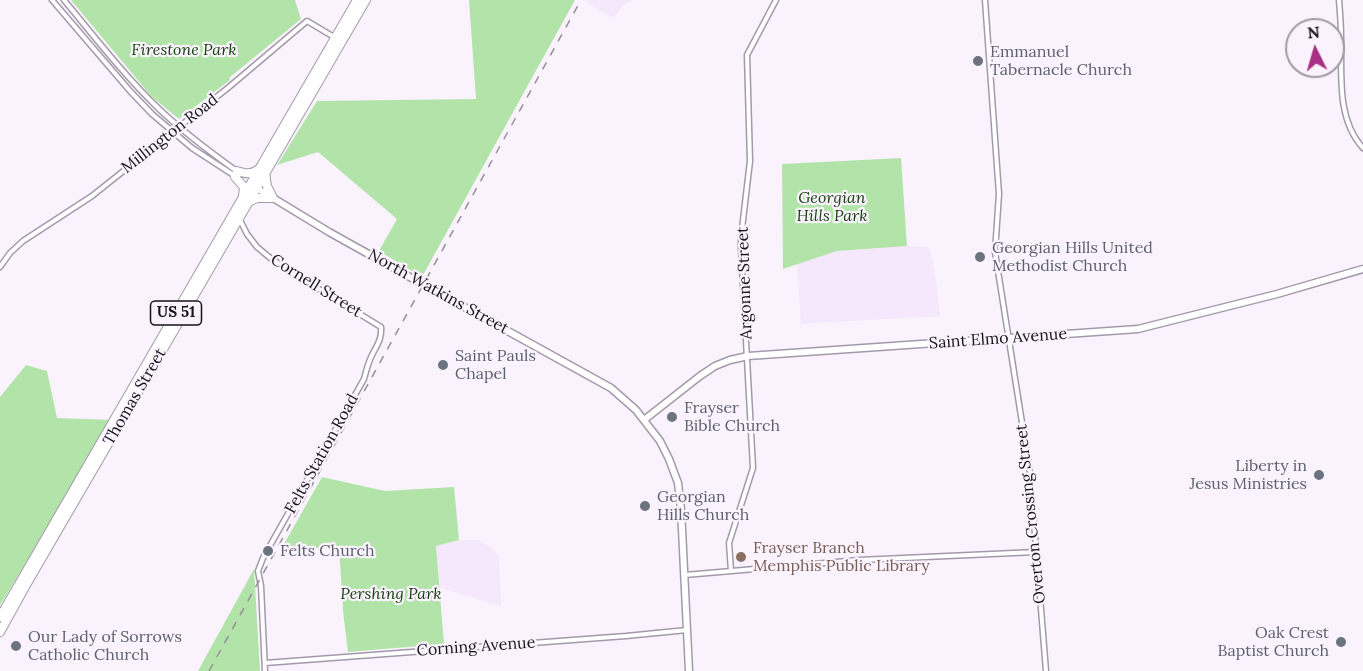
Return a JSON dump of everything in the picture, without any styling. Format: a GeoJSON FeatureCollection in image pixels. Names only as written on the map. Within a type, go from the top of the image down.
{"type":"FeatureCollection","features":[{"type":"Feature","properties":{"kind":"highway","name":"Thomas Street"},"geometry":{"type":"LineString","coordinates":[[339,39],[352,8],[362,2]]}},
{"type":"Feature","properties":{"kind":"highway","name":"Thomas Street"},"geometry":{"type":"LineString","coordinates":[[0,617],[362,2]]}},
{"type":"Feature","properties":{"kind":"highway"},"geometry":{"type":"LineString","coordinates":[[263,170],[273,198],[245,201],[244,187],[236,174],[250,174],[263,170]]}},
{"type":"Feature","properties":{"kind":"highway","name":"Thomas Street"},"geometry":{"type":"LineString","coordinates":[[0,632],[124,409]]}},
{"type":"Feature","properties":{"kind":"main road","name":"North Watkins Street"},"geometry":{"type":"LineString","coordinates":[[254,186],[329,232],[611,388],[636,410],[665,450],[678,483],[689,671]]}},
{"type":"Feature","properties":{"kind":"main road","name":"Saint Elmo Avenue"},"geometry":{"type":"LineString","coordinates":[[644,420],[715,366],[748,356],[1138,329],[1363,269]]}},
{"type":"Feature","properties":{"kind":"street","name":"North Watkins Street"},"geometry":{"type":"LineString","coordinates":[[52,0],[152,114],[172,132],[236,174],[247,177],[254,186]]}},
{"type":"Feature","properties":{"kind":"street","name":"North Watkins Street"},"geometry":{"type":"LineString","coordinates":[[63,0],[136,86],[179,127],[236,174]]}},
{"type":"Feature","properties":{"kind":"street","name":"Argonne Street"},"geometry":{"type":"LineString","coordinates":[[731,571],[729,543],[753,468],[741,249],[750,161],[747,55],[776,0]]}},
{"type":"Feature","properties":{"kind":"street","name":"Overton Crossing Street"},"geometry":{"type":"LineString","coordinates":[[985,0],[999,194],[995,252],[1030,472],[1046,671]]}},
{"type":"Feature","properties":{"kind":"street"},"geometry":{"type":"LineString","coordinates":[[1339,0],[1343,96],[1349,127],[1354,138],[1363,148]]}},
{"type":"Feature","properties":{"kind":"street","name":"Millington Road"},"geometry":{"type":"LineString","coordinates":[[0,267],[23,241],[92,196],[229,87],[307,21],[339,39]]}},
{"type":"Feature","properties":{"kind":"street","name":"Cornell Street"},"geometry":{"type":"LineString","coordinates":[[237,214],[247,234],[269,257],[381,327]]}},
{"type":"Feature","properties":{"kind":"street","name":"Felts Station Road"},"geometry":{"type":"LineString","coordinates":[[265,671],[258,571],[263,558],[364,379],[366,368],[380,341],[381,327]]}},
{"type":"Feature","properties":{"kind":"street"},"geometry":{"type":"LineString","coordinates":[[684,575],[859,560],[1036,552]]}},
{"type":"Feature","properties":{"kind":"street","name":"Corning Avenue"},"geometry":{"type":"LineString","coordinates":[[265,663],[687,630]]}},
{"type":"Feature","properties":{"kind":"shaded area"},"geometry":{"type":"Polygon","coordinates":[[[587,0],[634,0],[625,4],[613,18],[586,2],[587,0]]]}},
{"type":"Feature","properties":{"kind":"shaded area"},"geometry":{"type":"Polygon","coordinates":[[[907,246],[928,247],[931,253],[940,316],[801,324],[797,264],[837,251],[907,246]]]}},
{"type":"Feature","properties":{"kind":"shaded area"},"geometry":{"type":"Polygon","coordinates":[[[459,540],[479,540],[499,555],[501,606],[440,588],[436,545],[459,540]]]}},
{"type":"Feature","properties":{"kind":"green space","name":"Firestone Park"},"geometry":{"type":"Polygon","coordinates":[[[71,0],[295,0],[301,19],[229,78],[230,80],[179,119],[151,96],[71,0]]]}},
{"type":"Feature","properties":{"kind":"green space"},"geometry":{"type":"Polygon","coordinates":[[[469,0],[575,0],[422,277],[379,251],[397,219],[318,152],[277,165],[317,101],[476,99],[469,0]]]}},
{"type":"Feature","properties":{"kind":"green space","name":"Georgian Hills Park"},"geometry":{"type":"Polygon","coordinates":[[[901,158],[907,246],[837,251],[783,269],[782,164],[901,158]]]}},
{"type":"Feature","properties":{"kind":"green space"},"geometry":{"type":"Polygon","coordinates":[[[26,365],[47,371],[57,418],[114,420],[0,605],[0,397],[26,365]]]}},
{"type":"Feature","properties":{"kind":"green space","name":"Pershing Park"},"geometry":{"type":"Polygon","coordinates":[[[322,477],[385,491],[454,487],[459,540],[436,546],[444,644],[348,652],[339,546],[280,551],[322,477]]]}},
{"type":"Feature","properties":{"kind":"green space"},"geometry":{"type":"Polygon","coordinates":[[[254,569],[260,671],[198,671],[254,569]]]}},
{"type":"Feature","properties":{"kind":"railway"},"geometry":{"type":"LineString","coordinates":[[209,671],[581,0]]}},
{"type":"Feature","properties":{"kind":"place","name":"Emmanuel Tabernacle Church"},"geometry":{"type":"Point","coordinates":[978,61]}},
{"type":"Feature","properties":{"kind":"place","name":"Georgian Hills United Methodist Church"},"geometry":{"type":"Point","coordinates":[980,257]}},
{"type":"Feature","properties":{"kind":"place","name":"Saint Pauls Chapel"},"geometry":{"type":"Point","coordinates":[443,365]}},
{"type":"Feature","properties":{"kind":"place","name":"Frayser Bible Church"},"geometry":{"type":"Point","coordinates":[672,417]}},
{"type":"Feature","properties":{"kind":"place","name":"Liberty in Jesus Ministries"},"geometry":{"type":"Point","coordinates":[1319,475]}},
{"type":"Feature","properties":{"kind":"place","name":"Georgian Hills Church"},"geometry":{"type":"Point","coordinates":[645,506]}},
{"type":"Feature","properties":{"kind":"place","name":"Felts Church"},"geometry":{"type":"Point","coordinates":[268,551]}},
{"type":"Feature","properties":{"kind":"place","name":"Frayser Branch Memphis Public Library"},"geometry":{"type":"Point","coordinates":[741,557]}},
{"type":"Feature","properties":{"kind":"place","name":"Oak Crest Baptist Church"},"geometry":{"type":"Point","coordinates":[1341,642]}},
{"type":"Feature","properties":{"kind":"place","name":"Our Lady of Sorrows Catholic Church"},"geometry":{"type":"Point","coordinates":[16,646]}}]}
